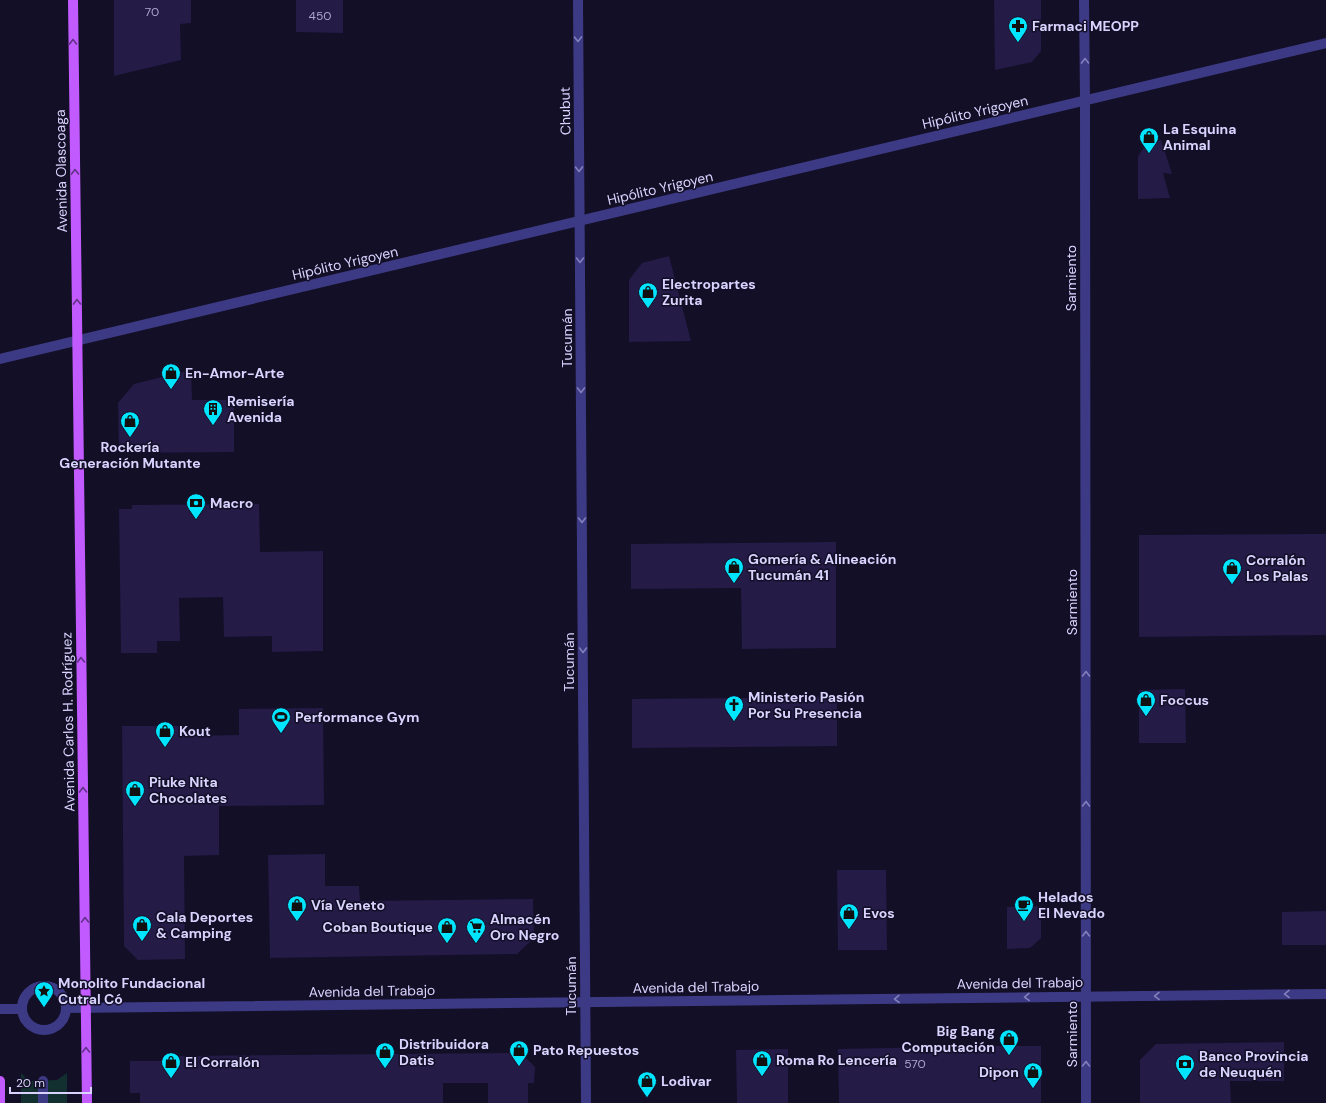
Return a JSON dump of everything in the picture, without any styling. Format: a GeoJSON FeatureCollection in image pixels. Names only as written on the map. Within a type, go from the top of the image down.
{"type":"FeatureCollection","features":[{"type":"Feature","properties":{"kind":"main road","name":"Avenida Olascoaga"},"geometry":{"type":"LineString","coordinates":[[73,0],[78,341]]}},
{"type":"Feature","properties":{"kind":"main road","name":"Avenida Carlos H. Rodríguez"},"geometry":{"type":"LineString","coordinates":[[78,341],[87,1103]]}},
{"type":"Feature","properties":{"kind":"main road"},"geometry":{"type":"LineString","coordinates":[[0,1081],[0,1103]]}},
{"type":"Feature","properties":{"kind":"street","name":"Chubut"},"geometry":{"type":"LineString","coordinates":[[578,0],[580,221]]}},
{"type":"Feature","properties":{"kind":"street","name":"Sarmiento"},"geometry":{"type":"LineString","coordinates":[[1084,0],[1086,1103]]}},
{"type":"Feature","properties":{"kind":"street","name":"Hipólito Yrigoyen"},"geometry":{"type":"LineString","coordinates":[[0,359],[1326,43]]}},
{"type":"Feature","properties":{"kind":"street","name":"Tucumán"},"geometry":{"type":"LineString","coordinates":[[580,221],[586,1103]]}},
{"type":"Feature","properties":{"kind":"street"},"geometry":{"type":"LineString","coordinates":[[44,986],[54,988],[61,994],[66,1003],[66,1008],[66,1013],[57,1026],[47,1030],[32,1027],[25,1019],[22,1009],[24,999],[30,991],[34,988],[44,986]]}},
{"type":"Feature","properties":{"kind":"street","name":"Avenida del Trabajo"},"geometry":{"type":"LineString","coordinates":[[66,1008],[1326,994]]}},
{"type":"Feature","properties":{"kind":"street"},"geometry":{"type":"LineString","coordinates":[[0,1009],[22,1009]]}},
{"type":"Feature","properties":{"kind":"street"},"geometry":{"type":"LineString","coordinates":[[43,1080],[43,1103]]}},
{"type":"Feature","properties":{"kind":"green space"},"geometry":{"type":"Polygon","coordinates":[[[21,1073],[29,1081],[57,1080],[67,1073],[67,1103],[21,1103],[21,1073]]]}},
{"type":"Feature","properties":{"kind":"building"},"geometry":{"type":"Polygon","coordinates":[[[114,0],[191,0],[191,23],[180,24],[181,60],[114,76],[114,0]]]}},
{"type":"Feature","properties":{"kind":"building"},"geometry":{"type":"Polygon","coordinates":[[[296,0],[343,0],[343,33],[296,32],[296,0]]]}},
{"type":"Feature","properties":{"kind":"building"},"geometry":{"type":"Polygon","coordinates":[[[994,0],[1041,0],[1041,51],[1032,62],[995,70],[994,0]]]}},
{"type":"Feature","properties":{"kind":"building"},"geometry":{"type":"Polygon","coordinates":[[[1161,140],[1172,174],[1163,173],[1170,198],[1138,199],[1138,156],[1148,142],[1161,140]]]}},
{"type":"Feature","properties":{"kind":"building","name":"Electropartes Zurita"},"geometry":{"type":"Polygon","coordinates":[[[669,256],[691,341],[629,342],[629,280],[642,263],[669,256]]]}},
{"type":"Feature","properties":{"kind":"building"},"geometry":{"type":"Polygon","coordinates":[[[191,370],[192,400],[234,400],[234,452],[119,453],[118,403],[134,384],[191,370]]]}},
{"type":"Feature","properties":{"kind":"building"},"geometry":{"type":"Polygon","coordinates":[[[259,504],[260,552],[323,551],[323,651],[272,652],[272,636],[224,637],[223,597],[179,598],[180,641],[157,641],[157,653],[121,653],[119,509],[132,509],[132,505],[259,504]]]}},
{"type":"Feature","properties":{"kind":"building","name":"Corralón Los Palas"},"geometry":{"type":"Polygon","coordinates":[[[1326,534],[1326,635],[1139,637],[1139,535],[1326,534]]]}},
{"type":"Feature","properties":{"kind":"building"},"geometry":{"type":"Polygon","coordinates":[[[836,542],[836,648],[742,649],[741,588],[631,589],[631,544],[836,542]]]}},
{"type":"Feature","properties":{"kind":"building"},"geometry":{"type":"Polygon","coordinates":[[[1185,689],[1186,743],[1139,743],[1139,690],[1185,689]]]}},
{"type":"Feature","properties":{"kind":"building","name":"Ministerio Pasión Por Su Presencia"},"geometry":{"type":"Polygon","coordinates":[[[837,697],[837,746],[632,748],[632,699],[837,697]]]}},
{"type":"Feature","properties":{"kind":"building"},"geometry":{"type":"Polygon","coordinates":[[[323,708],[324,805],[219,806],[219,855],[184,856],[185,959],[138,960],[124,946],[122,726],[186,726],[186,736],[239,735],[239,709],[323,708]]]}},
{"type":"Feature","properties":{"kind":"building"},"geometry":{"type":"Polygon","coordinates":[[[325,854],[325,886],[359,886],[360,901],[533,899],[534,938],[517,954],[270,958],[268,855],[325,854]]]}},
{"type":"Feature","properties":{"kind":"building"},"geometry":{"type":"Polygon","coordinates":[[[837,870],[886,870],[887,950],[838,950],[837,870]]]}},
{"type":"Feature","properties":{"kind":"building","name":"Helados El Nevado"},"geometry":{"type":"Polygon","coordinates":[[[1041,906],[1041,938],[1030,948],[1007,949],[1007,907],[1041,906]]]}},
{"type":"Feature","properties":{"kind":"building"},"geometry":{"type":"Polygon","coordinates":[[[1326,911],[1326,945],[1282,945],[1282,912],[1326,911]]]}},
{"type":"Feature","properties":{"kind":"building","name":"Banco Provincia de Neuquén"},"geometry":{"type":"Polygon","coordinates":[[[1284,1042],[1284,1081],[1230,1081],[1231,1103],[1140,1103],[1140,1060],[1156,1044],[1284,1042]]]}},
{"type":"Feature","properties":{"kind":"building"},"geometry":{"type":"Polygon","coordinates":[[[1041,1046],[1041,1103],[839,1103],[838,1049],[1041,1046]]]}},
{"type":"Feature","properties":{"kind":"building","name":"Roma Ro Lencería"},"geometry":{"type":"Polygon","coordinates":[[[788,1049],[788,1103],[737,1103],[736,1050],[788,1049]]]}},
{"type":"Feature","properties":{"kind":"building"},"geometry":{"type":"Polygon","coordinates":[[[521,1053],[535,1067],[534,1083],[528,1083],[528,1103],[488,1103],[488,1083],[443,1083],[443,1103],[140,1103],[140,1093],[130,1093],[130,1061],[177,1061],[177,1056],[521,1053]]]}},
{"type":"Feature","properties":{"kind":"place","name":"Farmaci MEOPP"},"geometry":{"type":"Point","coordinates":[1018,43]}},
{"type":"Feature","properties":{"kind":"place","name":"La Esquina Animal"},"geometry":{"type":"Point","coordinates":[1149,154]}},
{"type":"Feature","properties":{"kind":"place","name":"Electropartes Zurita"},"geometry":{"type":"Point","coordinates":[648,309]}},
{"type":"Feature","properties":{"kind":"place","name":"En-Amor-Arte"},"geometry":{"type":"Point","coordinates":[171,390]}},
{"type":"Feature","properties":{"kind":"place","name":"Remisería Avenida"},"geometry":{"type":"Point","coordinates":[213,426]}},
{"type":"Feature","properties":{"kind":"place","name":"Rockería Generación Mutante"},"geometry":{"type":"Point","coordinates":[130,438]}},
{"type":"Feature","properties":{"kind":"place","name":"Macro"},"geometry":{"type":"Point","coordinates":[196,520]}},
{"type":"Feature","properties":{"kind":"place","name":"Gomería & Alineación Tucumán 41"},"geometry":{"type":"Point","coordinates":[734,584]}},
{"type":"Feature","properties":{"kind":"place","name":"Corralón Los Palas"},"geometry":{"type":"Point","coordinates":[1232,585]}},
{"type":"Feature","properties":{"kind":"place","name":"Foccus"},"geometry":{"type":"Point","coordinates":[1146,717]}},
{"type":"Feature","properties":{"kind":"place","name":"Ministerio Pasión Por Su Presencia"},"geometry":{"type":"Point","coordinates":[734,722]}},
{"type":"Feature","properties":{"kind":"place","name":"Performance Gym"},"geometry":{"type":"Point","coordinates":[281,734]}},
{"type":"Feature","properties":{"kind":"place","name":"Kout"},"geometry":{"type":"Point","coordinates":[165,748]}},
{"type":"Feature","properties":{"kind":"place","name":"Piuke Nita Chocolates"},"geometry":{"type":"Point","coordinates":[135,807]}},
{"type":"Feature","properties":{"kind":"place","name":"Vía Veneto"},"geometry":{"type":"Point","coordinates":[297,922]}},
{"type":"Feature","properties":{"kind":"place","name":"Helados El Nevado"},"geometry":{"type":"Point","coordinates":[1024,922]}},
{"type":"Feature","properties":{"kind":"place","name":"Evos"},"geometry":{"type":"Point","coordinates":[849,930]}},
{"type":"Feature","properties":{"kind":"place","name":"Cala Deportes & Camping"},"geometry":{"type":"Point","coordinates":[142,942]}},
{"type":"Feature","properties":{"kind":"place","name":"Coban Boutique"},"geometry":{"type":"Point","coordinates":[447,944]}},
{"type":"Feature","properties":{"kind":"place","name":"Almacén Oro Negro"},"geometry":{"type":"Point","coordinates":[476,944]}},
{"type":"Feature","properties":{"kind":"place","name":"Monolito Fundacional Cutral Có"},"geometry":{"type":"Point","coordinates":[44,1008]}},
{"type":"Feature","properties":{"kind":"place","name":"Big Bang Computación"},"geometry":{"type":"Point","coordinates":[1009,1056]}},
{"type":"Feature","properties":{"kind":"place","name":"Pato Repuestos"},"geometry":{"type":"Point","coordinates":[519,1067]}},
{"type":"Feature","properties":{"kind":"place","name":"Distribuidora Datis"},"geometry":{"type":"Point","coordinates":[385,1069]}},
{"type":"Feature","properties":{"kind":"place","name":"Roma Ro Lencería"},"geometry":{"type":"Point","coordinates":[762,1077]}},
{"type":"Feature","properties":{"kind":"place","name":"El Corralón"},"geometry":{"type":"Point","coordinates":[171,1079]}},
{"type":"Feature","properties":{"kind":"place","name":"Banco Provincia de Neuquén"},"geometry":{"type":"Point","coordinates":[1185,1081]}},
{"type":"Feature","properties":{"kind":"place","name":"Dipon"},"geometry":{"type":"Point","coordinates":[1033,1089]}},
{"type":"Feature","properties":{"kind":"place","name":"Lodivar"},"geometry":{"type":"Point","coordinates":[647,1098]}}]}
